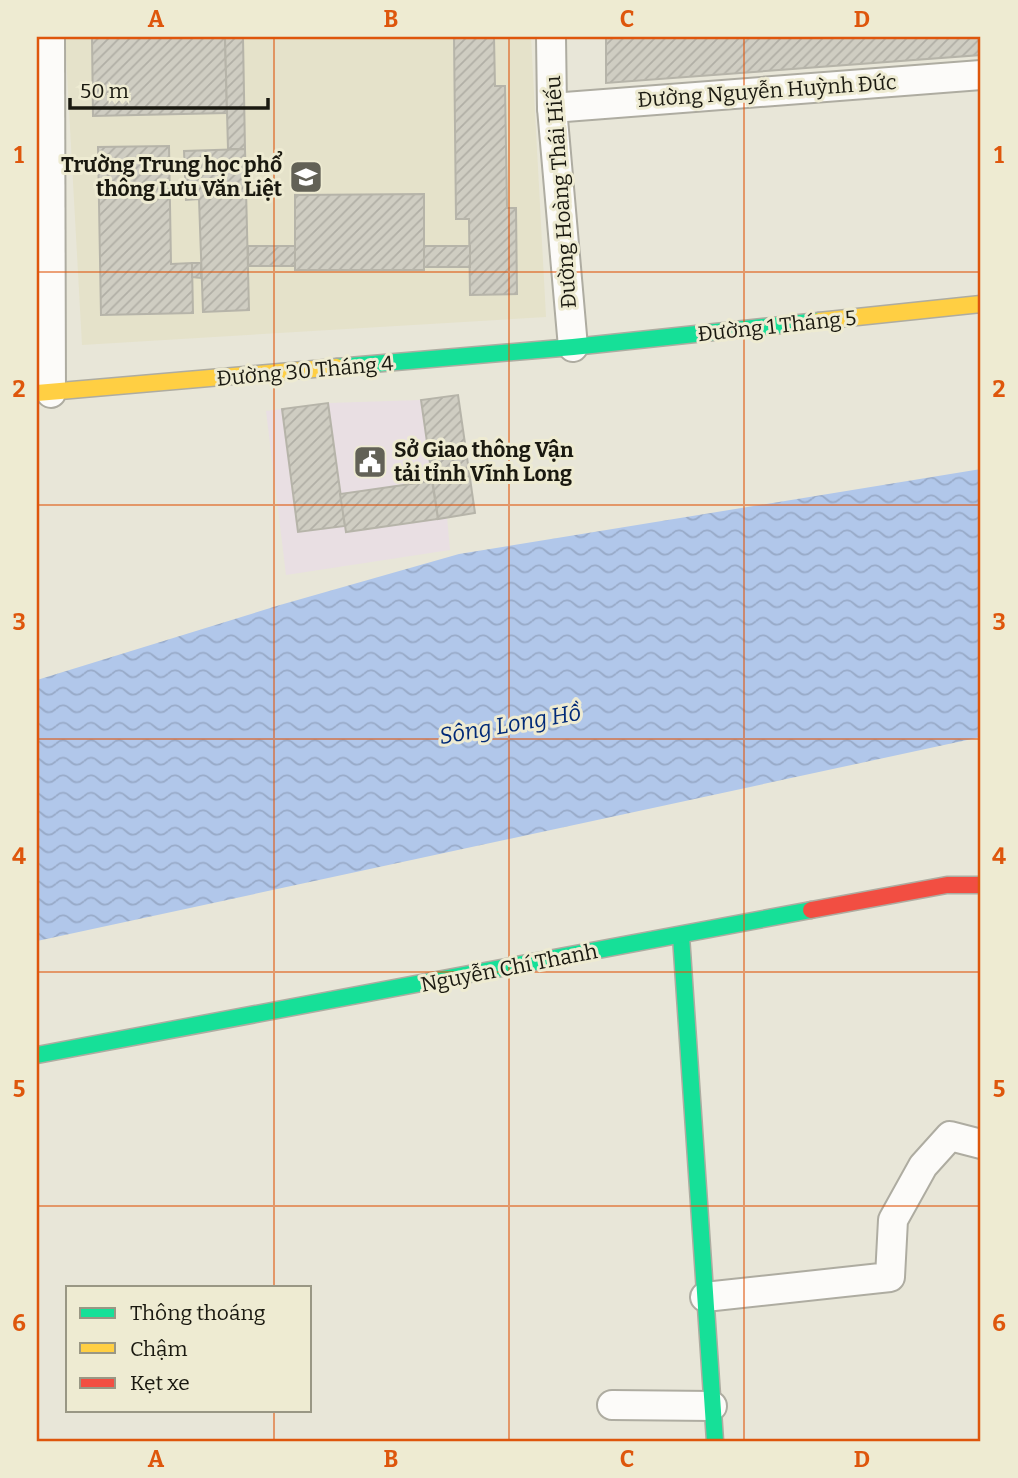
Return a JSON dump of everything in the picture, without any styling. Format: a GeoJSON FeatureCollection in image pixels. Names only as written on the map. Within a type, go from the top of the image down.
{"type":"FeatureCollection","features":[{"type":"Feature","properties":{"kind":"street"},"geometry":{"type":"LineString","coordinates":[[44,393],[44,126],[50,37]]}},
{"type":"Feature","properties":{"kind":"street","name":"Đường Hoàng Thái Hiếu"},"geometry":{"type":"LineString","coordinates":[[551,37],[552,108],[573,347]]}},
{"type":"Feature","properties":{"kind":"street","name":"Đường Nguyễn Huỳnh Đức"},"geometry":{"type":"LineString","coordinates":[[552,108],[981,75]]}},
{"type":"Feature","properties":{"kind":"street","name":"Đường 1 Tháng 5"},"geometry":{"type":"LineString","coordinates":[[573,347],[981,304]]}},
{"type":"Feature","properties":{"kind":"street","name":"Đường 30 Tháng 4"},"geometry":{"type":"LineString","coordinates":[[44,393],[573,347]]}},
{"type":"Feature","properties":{"kind":"street","name":"Nguyễn Chí Thanh"},"geometry":{"type":"LineString","coordinates":[[37,1055],[947,885],[981,885]]}},
{"type":"Feature","properties":{"kind":"street"},"geometry":{"type":"LineString","coordinates":[[681,936],[715,1441]]}},
{"type":"Feature","properties":{"kind":"street"},"geometry":{"type":"LineString","coordinates":[[705,1297],[890,1277],[893,1220],[923,1166],[950,1136],[981,1144]]}},
{"type":"Feature","properties":{"kind":"street"},"geometry":{"type":"LineString","coordinates":[[612,1405],[712,1406]]}},
{"type":"Feature","properties":{"kind":"shaded area","name":"Trường Trung học phổ thông Lưu Văn Liệt"},"geometry":{"type":"Polygon","coordinates":[[[65,37],[531,37],[546,317],[82,345],[65,37]]]}},
{"type":"Feature","properties":{"kind":"shaded area","name":"Sở Giao thông Vận tải tỉnh Vĩnh Long"},"geometry":{"type":"Polygon","coordinates":[[[458,395],[475,513],[447,517],[450,550],[286,575],[266,411],[328,403],[421,400],[458,395]]]}},
{"type":"Feature","properties":{"kind":"water","name":"Sông Long Hồ"},"geometry":{"type":"Polygon","coordinates":[[[981,469],[981,737],[37,941],[37,680],[280,605],[459,554],[981,469]]]}},
{"type":"Feature","properties":{"kind":"building"},"geometry":{"type":"Polygon","coordinates":[[[92,37],[225,37],[227,113],[93,116],[92,37]]]}},
{"type":"Feature","properties":{"kind":"building"},"geometry":{"type":"Polygon","coordinates":[[[225,37],[259,37],[243,38],[245,149],[228,149],[225,37]]]}},
{"type":"Feature","properties":{"kind":"building"},"geometry":{"type":"Polygon","coordinates":[[[454,37],[494,37],[495,86],[505,86],[507,208],[516,208],[517,294],[470,295],[469,219],[456,219],[454,37]]]}},
{"type":"Feature","properties":{"kind":"building"},"geometry":{"type":"Polygon","coordinates":[[[606,37],[981,37],[981,55],[606,83],[606,37]]]}},
{"type":"Feature","properties":{"kind":"building"},"geometry":{"type":"Polygon","coordinates":[[[169,146],[171,264],[192,263],[193,313],[101,315],[98,147],[169,146]]]}},
{"type":"Feature","properties":{"kind":"building"},"geometry":{"type":"Polygon","coordinates":[[[245,149],[249,310],[203,312],[199,199],[186,200],[184,151],[245,149]]]}},
{"type":"Feature","properties":{"kind":"building"},"geometry":{"type":"Polygon","coordinates":[[[424,194],[424,270],[295,270],[295,195],[424,194]]]}},
{"type":"Feature","properties":{"kind":"building"},"geometry":{"type":"Polygon","coordinates":[[[248,246],[295,246],[295,266],[248,266],[248,246]]]}},
{"type":"Feature","properties":{"kind":"building"},"geometry":{"type":"Polygon","coordinates":[[[424,246],[470,246],[470,267],[424,267],[424,246]]]}},
{"type":"Feature","properties":{"kind":"building"},"geometry":{"type":"Polygon","coordinates":[[[192,263],[201,263],[201,278],[192,277],[192,263]]]}},
{"type":"Feature","properties":{"kind":"building"},"geometry":{"type":"Polygon","coordinates":[[[458,395],[475,513],[438,519],[421,400],[458,395]]]}},
{"type":"Feature","properties":{"kind":"building"},"geometry":{"type":"Polygon","coordinates":[[[328,403],[345,526],[298,532],[282,409],[328,403]]]}},
{"type":"Feature","properties":{"kind":"building"},"geometry":{"type":"Polygon","coordinates":[[[432,481],[438,519],[346,532],[340,494],[432,481]]]}},
{"type":"Feature","properties":{"kind":"traffic: fast"},"geometry":{"type":"LineString","coordinates":[[337,367],[573,347],[819,321]]}},
{"type":"Feature","properties":{"kind":"traffic: fast"},"geometry":{"type":"LineString","coordinates":[[37,1055],[811,910]]}},
{"type":"Feature","properties":{"kind":"traffic: fast"},"geometry":{"type":"LineString","coordinates":[[681,936],[715,1441]]}},
{"type":"Feature","properties":{"kind":"traffic: slow"},"geometry":{"type":"LineString","coordinates":[[819,321],[981,304]]}},
{"type":"Feature","properties":{"kind":"traffic: slow"},"geometry":{"type":"LineString","coordinates":[[37,393],[337,367]]}},
{"type":"Feature","properties":{"kind":"traffic: jam"},"geometry":{"type":"LineString","coordinates":[[811,910],[947,885],[981,885]]}},
{"type":"Feature","properties":{"kind":"place","name":"Trường Trung học phổ thông Lưu Văn Liệt"},"geometry":{"type":"Point","coordinates":[306,177]}},
{"type":"Feature","properties":{"kind":"place","name":"Sở Giao thông Vận tải tỉnh Vĩnh Long"},"geometry":{"type":"Point","coordinates":[370,462]}}]}
